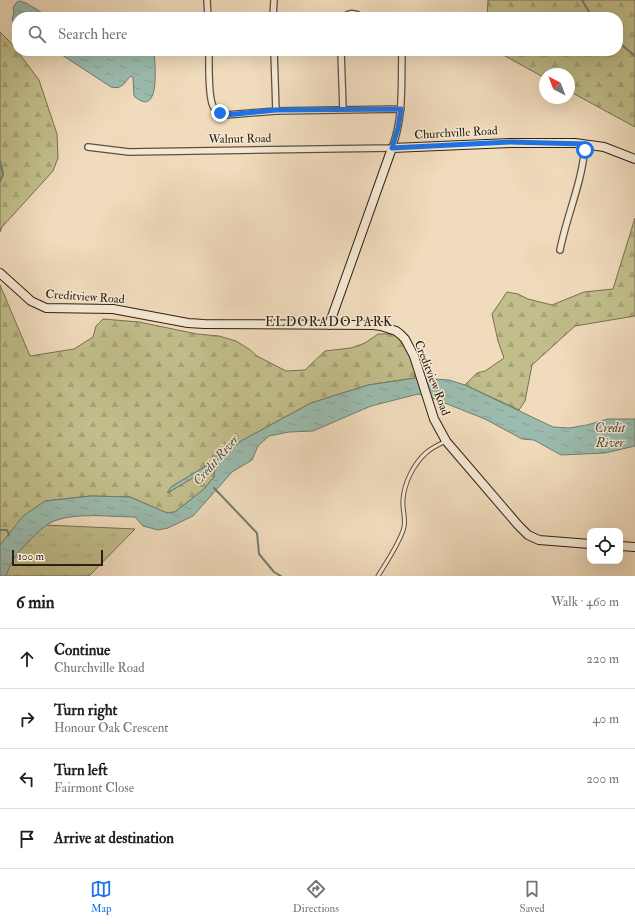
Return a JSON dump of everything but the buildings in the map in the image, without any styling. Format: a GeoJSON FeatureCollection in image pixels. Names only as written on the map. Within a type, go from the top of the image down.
{"type":"FeatureCollection","features":[{"type":"Feature","properties":{"kind":"street"},"geometry":{"type":"LineString","coordinates":[[207,0],[208,12]]}},
{"type":"Feature","properties":{"kind":"street"},"geometry":{"type":"LineString","coordinates":[[273,12],[274,0]]}},
{"type":"Feature","properties":{"kind":"street"},"geometry":{"type":"LineString","coordinates":[[209,56],[211,99],[215,110],[226,115],[276,110],[401,109]]}},
{"type":"Feature","properties":{"kind":"street"},"geometry":{"type":"LineString","coordinates":[[274,56],[276,110]]}},
{"type":"Feature","properties":{"kind":"street"},"geometry":{"type":"LineString","coordinates":[[341,56],[344,110]]}},
{"type":"Feature","properties":{"kind":"street"},"geometry":{"type":"LineString","coordinates":[[329,325],[398,128],[401,109],[402,56]]}},
{"type":"Feature","properties":{"kind":"street","name":"Churchville Road"},"geometry":{"type":"LineString","coordinates":[[392,148],[510,142],[585,144],[604,147],[635,159]]}},
{"type":"Feature","properties":{"kind":"street"},"geometry":{"type":"LineString","coordinates":[[560,250],[580,177],[585,144]]}},
{"type":"Feature","properties":{"kind":"street","name":"Walnut Road"},"geometry":{"type":"LineString","coordinates":[[88,147],[129,152],[392,148]]}},
{"type":"Feature","properties":{"kind":"street","name":"Creditview Road"},"geometry":{"type":"LineString","coordinates":[[0,273],[31,301],[46,308],[112,309],[188,323],[373,325],[396,331],[410,347],[434,418],[446,441],[525,533],[539,540],[587,544]]}},
{"type":"Feature","properties":{"kind":"street"},"geometry":{"type":"LineString","coordinates":[[623,546],[635,546]]}},
{"type":"Feature","properties":{"kind":"lane"},"geometry":{"type":"LineString","coordinates":[[378,576],[400,538],[404,527],[403,502],[406,484],[410,475],[428,452],[446,441]]}},
{"type":"Feature","properties":{"kind":"green space"},"geometry":{"type":"Polygon","coordinates":[[[488,0],[635,0],[635,127],[575,94],[575,68],[539,68],[539,75],[505,56],[623,56],[623,12],[487,12],[488,0]]]}},
{"type":"Feature","properties":{"kind":"green space"},"geometry":{"type":"Polygon","coordinates":[[[0,32],[12,44],[12,56],[21,56],[39,80],[57,134],[58,158],[53,171],[2,227],[0,232],[0,32]]]}},
{"type":"Feature","properties":{"kind":"green space"},"geometry":{"type":"Polygon","coordinates":[[[635,218],[635,316],[575,326],[532,365],[525,401],[519,410],[465,385],[477,373],[485,371],[504,358],[498,341],[492,314],[507,292],[552,305],[584,292],[613,289],[635,218]]]}},
{"type":"Feature","properties":{"kind":"green space"},"geometry":{"type":"Polygon","coordinates":[[[0,285],[30,356],[74,349],[93,337],[96,326],[103,319],[139,322],[197,334],[219,336],[236,341],[257,356],[286,371],[305,370],[325,351],[351,348],[365,343],[378,334],[392,334],[408,340],[414,351],[415,378],[368,385],[311,403],[241,441],[224,455],[171,487],[168,493],[210,467],[216,467],[214,477],[204,489],[175,512],[167,513],[130,497],[91,496],[45,501],[0,545],[0,285]]]}},
{"type":"Feature","properties":{"kind":"green space"},"geometry":{"type":"Polygon","coordinates":[[[0,523],[135,529],[89,576],[0,576],[0,523]]]}},
{"type":"Feature","properties":{"kind":"water"},"geometry":{"type":"Polygon","coordinates":[[[19,1],[26,3],[41,12],[14,12],[13,8],[19,1]]]}},
{"type":"Feature","properties":{"kind":"water"},"geometry":{"type":"Polygon","coordinates":[[[64,56],[154,56],[154,87],[149,101],[143,101],[134,96],[133,77],[131,76],[123,85],[115,88],[111,87],[64,56]]]}},
{"type":"Feature","properties":{"kind":"water","name":"Credit River"},"geometry":{"type":"Polygon","coordinates":[[[415,378],[449,380],[465,385],[553,427],[569,428],[608,419],[635,419],[635,446],[605,453],[561,455],[534,440],[522,439],[485,419],[427,396],[418,394],[371,406],[313,431],[289,432],[269,436],[258,446],[252,460],[232,472],[193,516],[168,528],[158,530],[143,526],[135,517],[83,516],[63,518],[54,521],[41,529],[15,556],[6,576],[0,576],[0,545],[23,516],[45,501],[91,496],[130,497],[167,513],[175,512],[204,489],[214,477],[215,468],[210,468],[167,493],[171,487],[224,455],[241,441],[311,403],[368,385],[415,378]]]}},
{"type":"Feature","properties":{"kind":"waterway"},"geometry":{"type":"LineString","coordinates":[[582,0],[589,12]]}},
{"type":"Feature","properties":{"kind":"waterway"},"geometry":{"type":"LineString","coordinates":[[623,46],[635,56]]}},
{"type":"Feature","properties":{"kind":"waterway"},"geometry":{"type":"LineString","coordinates":[[0,161],[3,174],[0,181]]}},
{"type":"Feature","properties":{"kind":"waterway"},"geometry":{"type":"LineString","coordinates":[[214,488],[257,533],[259,554],[274,572],[281,576]]}},
{"type":"Feature","properties":{"kind":"waterway"},"geometry":{"type":"LineString","coordinates":[[0,530],[7,530],[9,535]]}},
{"type":"Feature","properties":{"kind":"district","name":"ELDORADO PARK"},"geometry":{"type":"Point","coordinates":[329,322]}},
{"type":"Feature","properties":{"kind":"route"},"geometry":{"type":"LineString","coordinates":[[220,113],[226,115],[276,110],[401,109],[396,139],[392,148],[510,142],[585,144],[585,150]]}}]}
